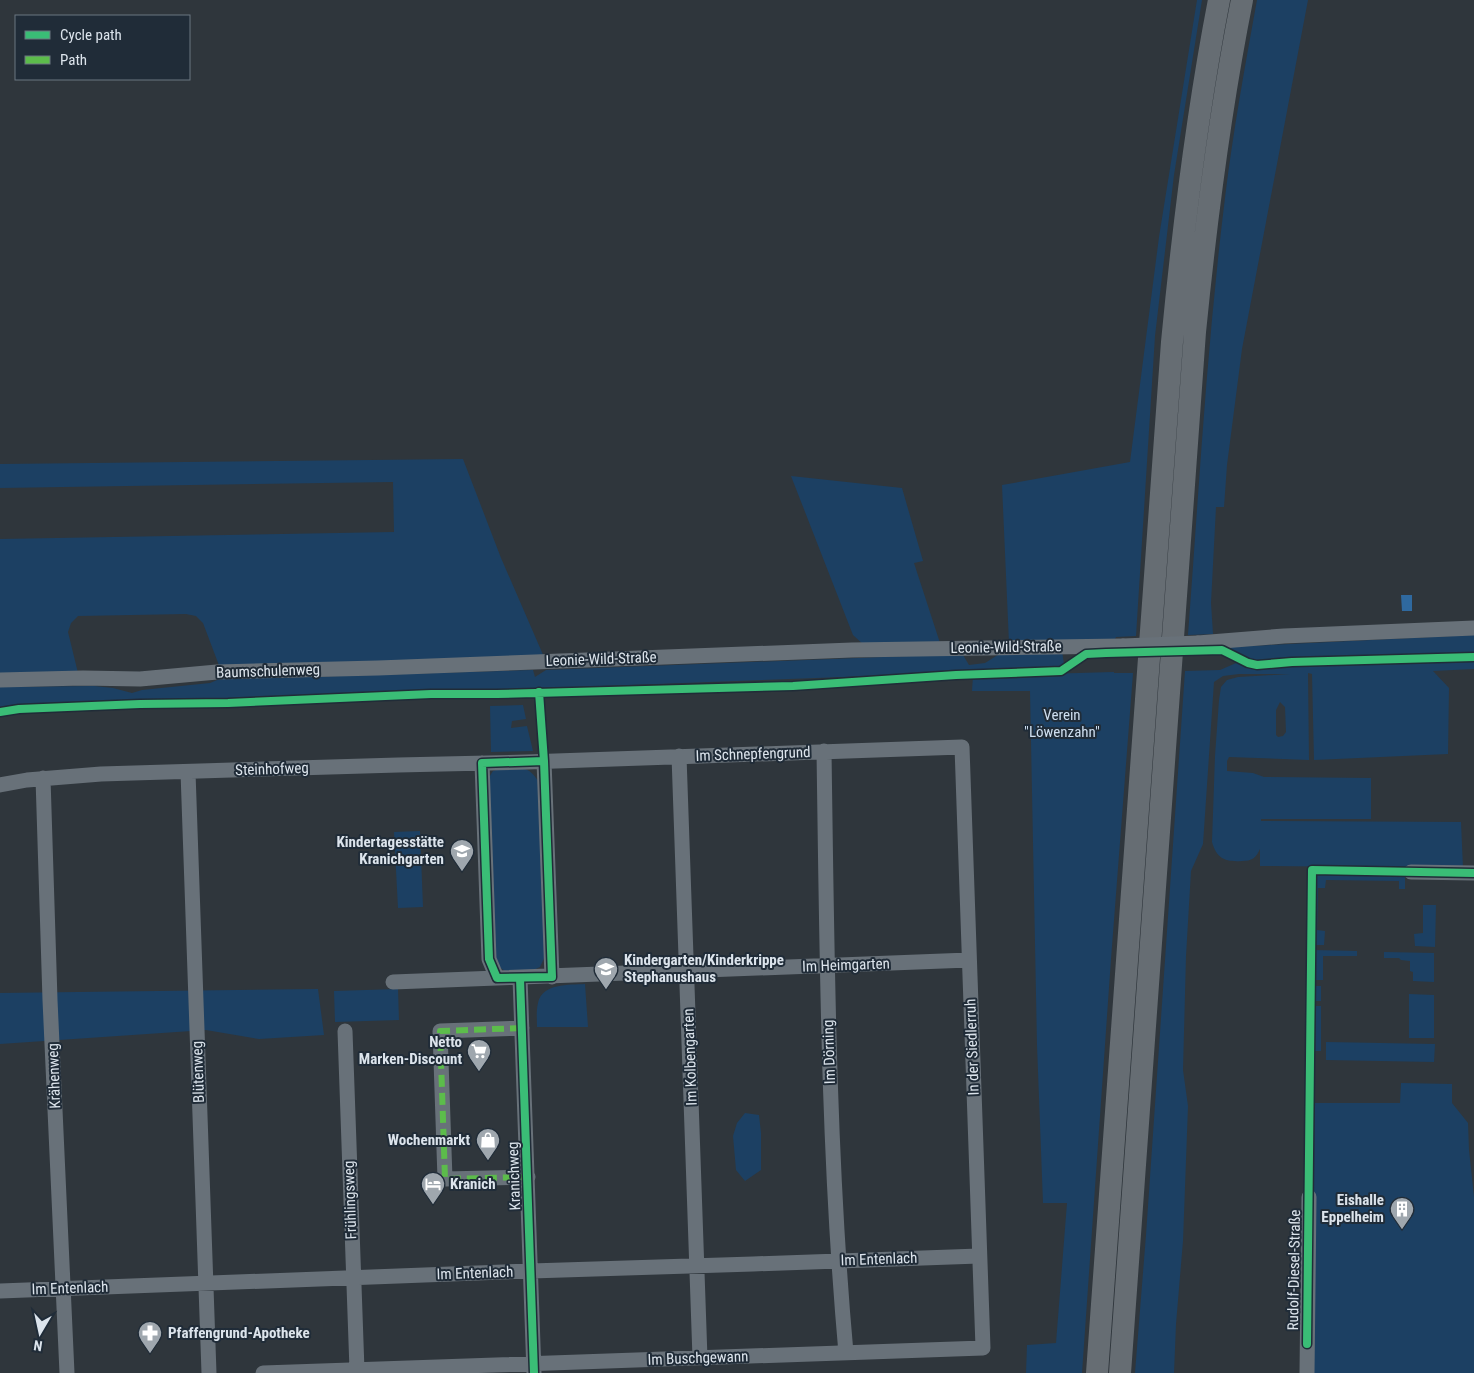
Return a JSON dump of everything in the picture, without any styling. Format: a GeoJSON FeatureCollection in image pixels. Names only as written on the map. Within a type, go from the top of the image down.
{"type":"FeatureCollection","features":[{"type":"Feature","properties":{"kind":"highway"},"geometry":{"type":"LineString","coordinates":[[1097,1373],[1172,342],[1192,168],[1219,0]]}},
{"type":"Feature","properties":{"kind":"highway"},"geometry":{"type":"LineString","coordinates":[[1120,1373],[1195,332],[1217,149],[1242,0]]}},
{"type":"Feature","properties":{"kind":"street","name":"Leonie-Wild-Straße"},"geometry":{"type":"LineString","coordinates":[[537,662],[852,650],[1123,646],[1284,636],[1474,628]]}},
{"type":"Feature","properties":{"kind":"street","name":"Baumschulenweg"},"geometry":{"type":"LineString","coordinates":[[0,680],[140,679],[217,672],[537,662]]}},
{"type":"Feature","properties":{"kind":"street","name":"Im Schnepfengrund"},"geometry":{"type":"LineString","coordinates":[[544,761],[962,747]]}},
{"type":"Feature","properties":{"kind":"street","name":"In der Siedlerruh"},"geometry":{"type":"LineString","coordinates":[[962,747],[983,1348]]}},
{"type":"Feature","properties":{"kind":"street","name":"Im Dörning"},"geometry":{"type":"LineString","coordinates":[[824,752],[829,1066],[838,1261],[846,1353]]}},
{"type":"Feature","properties":{"kind":"street","name":"Im Kolbengarten"},"geometry":{"type":"LineString","coordinates":[[679,756],[700,1358]]}},
{"type":"Feature","properties":{"kind":"street","name":"Steinhofweg"},"geometry":{"type":"LineString","coordinates":[[0,785],[43,778],[101,774],[544,761]]}},
{"type":"Feature","properties":{"kind":"street"},"geometry":{"type":"LineString","coordinates":[[544,761],[552,977]]}},
{"type":"Feature","properties":{"kind":"street"},"geometry":{"type":"LineString","coordinates":[[482,763],[489,959],[497,978]]}},
{"type":"Feature","properties":{"kind":"street","name":"Blütenweg"},"geometry":{"type":"LineString","coordinates":[[188,772],[209,1373]]}},
{"type":"Feature","properties":{"kind":"street","name":"Krähenweg"},"geometry":{"type":"LineString","coordinates":[[43,778],[62,1289],[67,1373]]}},
{"type":"Feature","properties":{"kind":"street"},"geometry":{"type":"LineString","coordinates":[[1411,872],[1474,873]]}},
{"type":"Feature","properties":{"kind":"street","name":"Im Heimgarten"},"geometry":{"type":"LineString","coordinates":[[393,982],[969,960]]}},
{"type":"Feature","properties":{"kind":"street","name":"Kranichweg"},"geometry":{"type":"LineString","coordinates":[[520,978],[534,1368]]}},
{"type":"Feature","properties":{"kind":"street","name":"Kranichweg"},"geometry":{"type":"LineString","coordinates":[[522,1028],[440,1031],[445,1179],[528,1177]]}},
{"type":"Feature","properties":{"kind":"street","name":"Frühlingsweg"},"geometry":{"type":"LineString","coordinates":[[345,1031],[357,1370]]}},
{"type":"Feature","properties":{"kind":"street","name":"Rudolf-Diesel-Straße"},"geometry":{"type":"LineString","coordinates":[[1307,1373],[1309,1197]]}},
{"type":"Feature","properties":{"kind":"street","name":"Im Entenlach"},"geometry":{"type":"LineString","coordinates":[[0,1291],[979,1256]]}},
{"type":"Feature","properties":{"kind":"street","name":"Im Buschgewann"},"geometry":{"type":"LineString","coordinates":[[263,1373],[534,1368],[700,1358],[983,1348]]}},
{"type":"Feature","properties":{"kind":"green space"},"geometry":{"type":"Polygon","coordinates":[[[1197,0],[1202,0],[1174,175],[1155,336],[1136,636],[1116,637],[1115,639],[1009,643],[1002,485],[1130,462],[1159,237],[1197,0]]]}},
{"type":"Feature","properties":{"kind":"green space"},"geometry":{"type":"Polygon","coordinates":[[[1257,0],[1308,0],[1242,349],[1227,465],[1224,507],[1216,507],[1211,603],[1213,634],[1188,635],[1213,307],[1232,148],[1257,0]]]}},
{"type":"Feature","properties":{"kind":"green space"},"geometry":{"type":"Polygon","coordinates":[[[463,459],[501,558],[544,657],[220,668],[203,623],[196,616],[186,614],[78,616],[71,623],[68,632],[78,673],[0,676],[0,539],[394,532],[393,482],[0,488],[0,464],[463,459]]]}},
{"type":"Feature","properties":{"kind":"green space"},"geometry":{"type":"Polygon","coordinates":[[[791,476],[902,488],[923,561],[914,563],[940,643],[865,646],[853,635],[791,476]]]}},
{"type":"Feature","properties":{"kind":"green space"},"geometry":{"type":"Polygon","coordinates":[[[1474,635],[1474,669],[1433,671],[1449,688],[1448,754],[1314,760],[1312,674],[1308,673],[1309,760],[1229,757],[1227,761],[1227,771],[1253,773],[1264,777],[1371,778],[1371,819],[1261,819],[1261,821],[1461,822],[1463,868],[1260,866],[1260,849],[1251,860],[1231,861],[1219,856],[1212,842],[1215,756],[1221,687],[1227,680],[1238,677],[1290,674],[1239,674],[1223,676],[1214,682],[1203,844],[1191,871],[1186,956],[1183,1070],[1188,1106],[1183,1241],[1174,1373],[1135,1373],[1185,671],[1220,670],[1243,660],[1229,647],[1474,635]],[[1280,702],[1276,710],[1276,735],[1278,737],[1283,736],[1286,732],[1285,707],[1280,702]]]}},
{"type":"Feature","properties":{"kind":"green space"},"geometry":{"type":"Polygon","coordinates":[[[1062,651],[1064,664],[1059,669],[139,701],[0,709],[0,687],[94,686],[132,693],[142,690],[210,683],[222,678],[533,670],[535,677],[546,670],[960,654],[963,655],[969,665],[985,663],[1001,653],[1062,651]]]}},
{"type":"Feature","properties":{"kind":"green space","name":"Verein \"Löwenzahn\""},"geometry":{"type":"Polygon","coordinates":[[[1133,673],[1082,1373],[1026,1373],[1027,1345],[1056,1343],[1067,1203],[1043,1203],[1037,1045],[1030,691],[972,691],[973,676],[1133,673]]]}},
{"type":"Feature","properties":{"kind":"green space"},"geometry":{"type":"Polygon","coordinates":[[[523,705],[526,719],[512,721],[511,728],[527,726],[533,751],[491,752],[490,706],[523,705]]]}},
{"type":"Feature","properties":{"kind":"green space"},"geometry":{"type":"Polygon","coordinates":[[[505,767],[525,769],[533,774],[539,783],[546,954],[540,967],[529,972],[506,972],[498,966],[493,952],[488,779],[493,771],[505,767]]]}},
{"type":"Feature","properties":{"kind":"green space"},"geometry":{"type":"Polygon","coordinates":[[[420,831],[423,907],[398,908],[394,832],[420,831]]]}},
{"type":"Feature","properties":{"kind":"green space"},"geometry":{"type":"Polygon","coordinates":[[[1318,873],[1405,873],[1405,889],[1399,889],[1399,881],[1326,880],[1325,888],[1318,888],[1317,930],[1325,931],[1324,945],[1313,945],[1313,884],[1318,873]]]}},
{"type":"Feature","properties":{"kind":"green space"},"geometry":{"type":"Polygon","coordinates":[[[1423,905],[1436,905],[1435,947],[1415,946],[1414,934],[1423,933],[1423,905]]]}},
{"type":"Feature","properties":{"kind":"green space"},"geometry":{"type":"Polygon","coordinates":[[[1312,950],[1357,951],[1357,956],[1323,956],[1323,980],[1312,980],[1312,950]]]}},
{"type":"Feature","properties":{"kind":"green space"},"geometry":{"type":"Polygon","coordinates":[[[1384,952],[1434,953],[1434,982],[1413,981],[1410,961],[1399,958],[1384,958],[1384,952]]]}},
{"type":"Feature","properties":{"kind":"green space"},"geometry":{"type":"Polygon","coordinates":[[[585,984],[588,1027],[537,1027],[538,1003],[545,992],[557,986],[585,984]]]}},
{"type":"Feature","properties":{"kind":"green space"},"geometry":{"type":"Polygon","coordinates":[[[1312,986],[1321,986],[1321,1001],[1312,1001],[1312,986]]]}},
{"type":"Feature","properties":{"kind":"green space"},"geometry":{"type":"Polygon","coordinates":[[[318,989],[324,1035],[259,1039],[206,1030],[0,1044],[0,993],[318,989]]]}},
{"type":"Feature","properties":{"kind":"green space"},"geometry":{"type":"Polygon","coordinates":[[[398,989],[399,1020],[335,1022],[334,991],[398,989]]]}},
{"type":"Feature","properties":{"kind":"green space"},"geometry":{"type":"Polygon","coordinates":[[[1409,994],[1434,995],[1434,1038],[1409,1038],[1409,994]]]}},
{"type":"Feature","properties":{"kind":"green space"},"geometry":{"type":"Polygon","coordinates":[[[1313,1006],[1321,1006],[1321,1051],[1312,1051],[1313,1006]]]}},
{"type":"Feature","properties":{"kind":"green space"},"geometry":{"type":"Polygon","coordinates":[[[1326,1042],[1435,1044],[1434,1062],[1326,1060],[1326,1042]]]}},
{"type":"Feature","properties":{"kind":"green space"},"geometry":{"type":"Polygon","coordinates":[[[1401,1083],[1452,1084],[1452,1103],[1468,1123],[1474,1197],[1474,1373],[1309,1373],[1304,1198],[1305,1103],[1400,1103],[1401,1083]]]}},
{"type":"Feature","properties":{"kind":"green space"},"geometry":{"type":"Polygon","coordinates":[[[745,1113],[759,1115],[761,1170],[745,1181],[736,1170],[733,1136],[737,1123],[745,1113]]]}},
{"type":"Feature","properties":{"kind":"shaded area"},"geometry":{"type":"Polygon","coordinates":[[[1401,595],[1412,595],[1412,611],[1402,611],[1401,595]]]}},
{"type":"Feature","properties":{"kind":"marked path"},"geometry":{"type":"LineString","coordinates":[[522,1028],[440,1031],[445,1179],[528,1177]]}},
{"type":"Feature","properties":{"kind":"cycle path"},"geometry":{"type":"LineString","coordinates":[[0,712],[19,709],[140,704],[228,703],[431,694],[793,686],[956,675],[1061,671],[1086,654],[1106,653],[1222,650],[1248,663],[1257,665],[1292,662],[1474,657]]}},
{"type":"Feature","properties":{"kind":"cycle path"},"geometry":{"type":"LineString","coordinates":[[539,692],[544,761],[552,977],[497,978],[489,959],[482,763],[544,761]]}},
{"type":"Feature","properties":{"kind":"cycle path"},"geometry":{"type":"LineString","coordinates":[[1307,1344],[1312,870],[1474,873]]}},
{"type":"Feature","properties":{"kind":"cycle path"},"geometry":{"type":"LineString","coordinates":[[520,978],[534,1373]]}},
{"type":"Feature","properties":{"kind":"place","name":"Kindertagesstätte Kranichgarten"},"geometry":{"type":"Point","coordinates":[462,872]}},
{"type":"Feature","properties":{"kind":"place","name":"Kindergarten/Kinderkrippe Stephanushaus"},"geometry":{"type":"Point","coordinates":[606,990]}},
{"type":"Feature","properties":{"kind":"place","name":"Netto Marken-Discount"},"geometry":{"type":"Point","coordinates":[479,1072]}},
{"type":"Feature","properties":{"kind":"place","name":"Wochenmarkt"},"geometry":{"type":"Point","coordinates":[488,1161]}},
{"type":"Feature","properties":{"kind":"place","name":"Kranich"},"geometry":{"type":"Point","coordinates":[433,1205]}},
{"type":"Feature","properties":{"kind":"place","name":"Eishalle Eppelheim"},"geometry":{"type":"Point","coordinates":[1402,1230]}},
{"type":"Feature","properties":{"kind":"place","name":"Pfaffengrund-Apotheke"},"geometry":{"type":"Point","coordinates":[150,1354]}}]}
